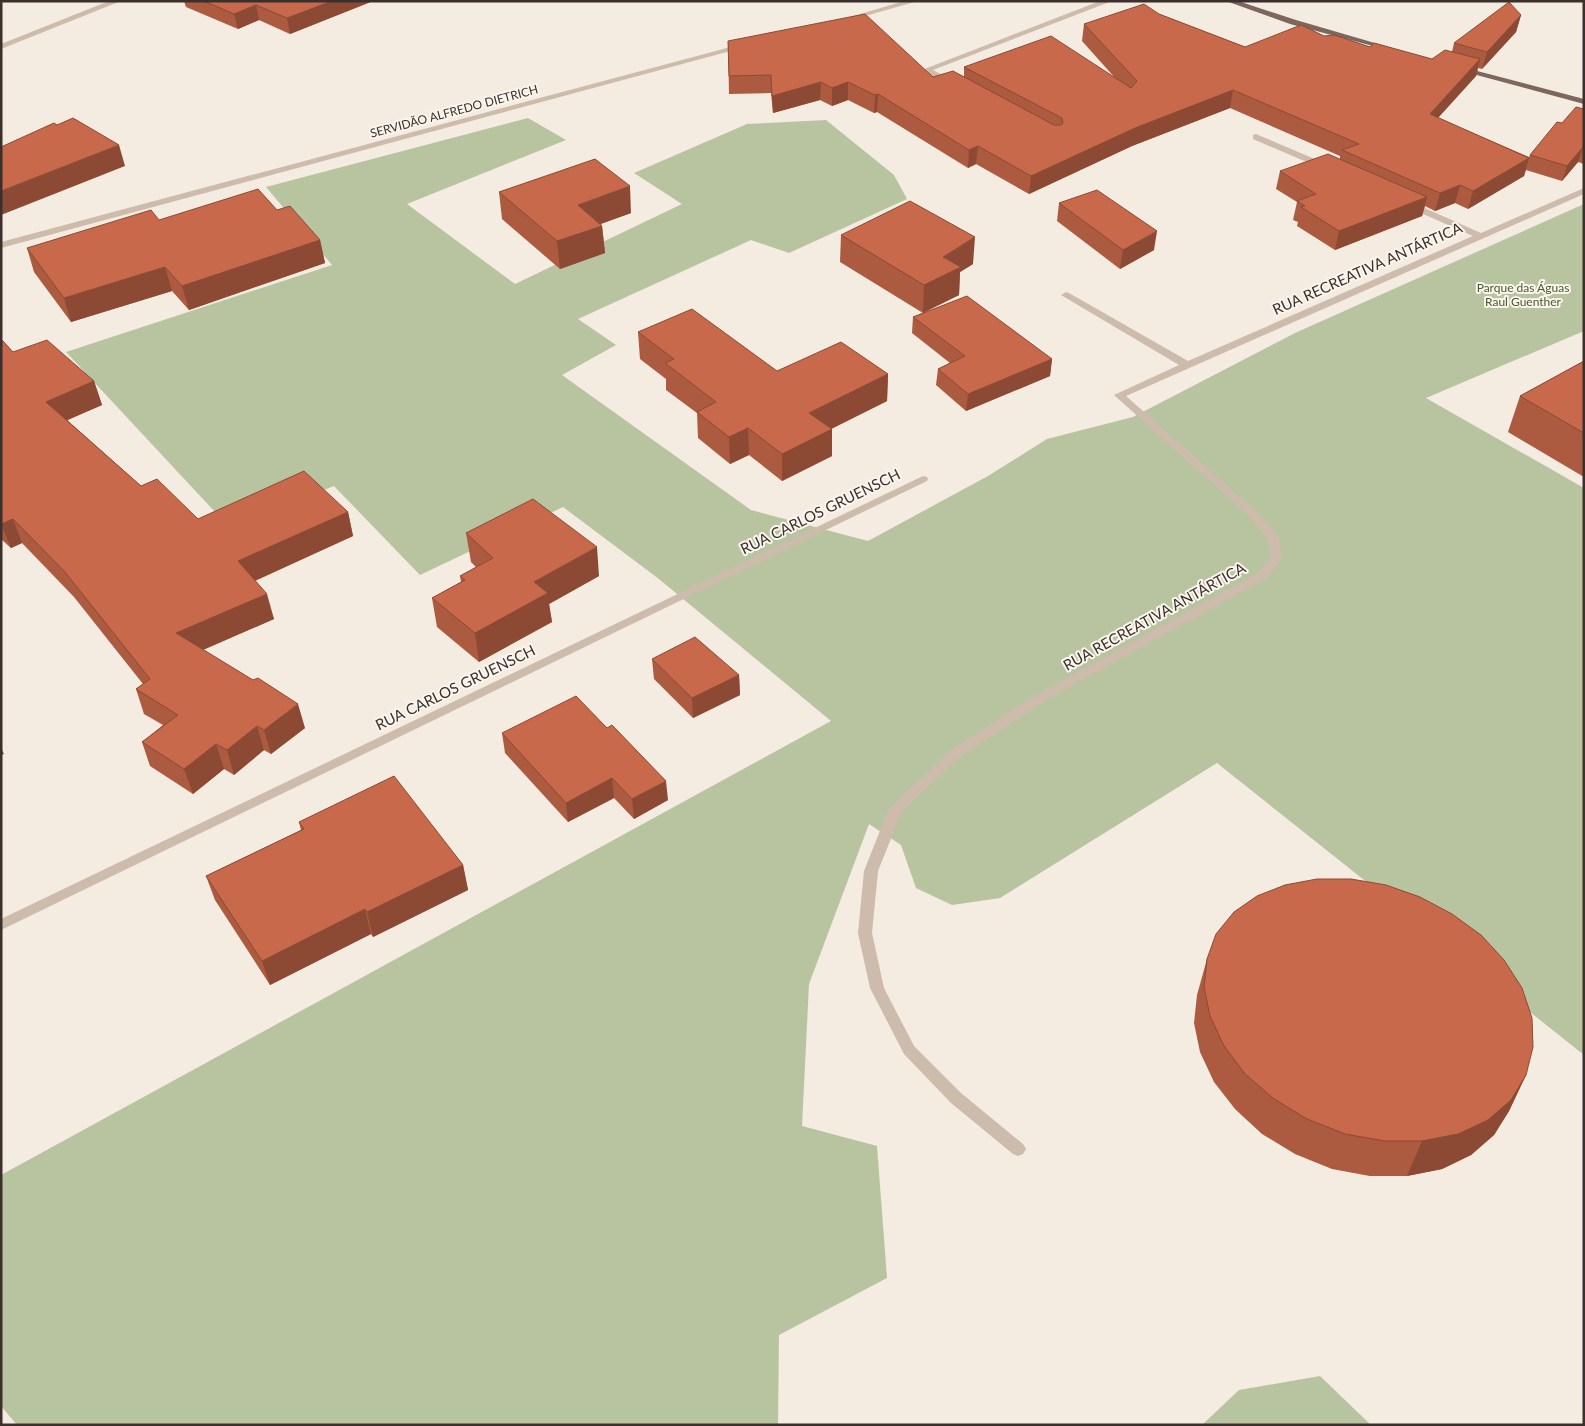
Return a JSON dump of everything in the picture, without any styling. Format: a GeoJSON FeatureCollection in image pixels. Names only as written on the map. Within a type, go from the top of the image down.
{"type":"FeatureCollection","features":[{"type":"Feature","properties":{"kind":"main road"},"geometry":{"type":"LineString","coordinates":[[1230,1],[1293,22],[1396,50]]}},
{"type":"Feature","properties":{"kind":"main road"},"geometry":{"type":"LineString","coordinates":[[1452,66],[1584,102]]}},
{"type":"Feature","properties":{"kind":"street"},"geometry":{"type":"LineString","coordinates":[[1,47],[118,1]]}},
{"type":"Feature","properties":{"kind":"street"},"geometry":{"type":"LineString","coordinates":[[847,19],[914,1]]}},
{"type":"Feature","properties":{"kind":"street"},"geometry":{"type":"LineString","coordinates":[[960,89],[926,70],[1108,1]]}},
{"type":"Feature","properties":{"kind":"street","name":"SERVIDÃO ALFREDO DIETRICH"},"geometry":{"type":"LineString","coordinates":[[1,245],[751,45]]}},
{"type":"Feature","properties":{"kind":"street"},"geometry":{"type":"LineString","coordinates":[[1256,137],[1337,172]]}},
{"type":"Feature","properties":{"kind":"street","name":"RUA RECREATIVA ANTÁRTICA"},"geometry":{"type":"LineString","coordinates":[[1018,1149],[956,1098],[909,1050],[877,988],[865,933],[871,871],[896,808],[956,753],[1042,697],[1263,575],[1276,558],[1273,537],[1252,513],[1119,395],[1584,191]]}},
{"type":"Feature","properties":{"kind":"street"},"geometry":{"type":"LineString","coordinates":[[1400,200],[1481,236]]}},
{"type":"Feature","properties":{"kind":"street"},"geometry":{"type":"LineString","coordinates":[[1066,295],[1187,365]]}},
{"type":"Feature","properties":{"kind":"street","name":"RUA CARLOS GRUENSCH"},"geometry":{"type":"LineString","coordinates":[[1,925],[923,479]]}},
{"type":"Feature","properties":{"kind":"green space","name":"Parque das Águas Raul Guenther"},"geometry":{"type":"Polygon","coordinates":[[[528,118],[566,140],[407,204],[515,284],[682,204],[634,173],[747,124],[826,120],[894,175],[907,199],[789,253],[751,240],[578,319],[616,345],[562,375],[751,510],[868,541],[988,476],[1047,439],[1133,417],[1295,333],[1584,204],[1584,331],[1426,398],[1584,488],[1584,1055],[1217,763],[1000,898],[952,905],[916,888],[901,845],[869,824],[809,984],[802,1126],[877,1146],[887,1278],[779,1335],[778,1425],[17,1425],[1,1406],[1,1175],[831,721],[659,579],[563,507],[420,575],[334,486],[229,527],[66,352],[332,265],[266,187],[528,118]]]}},
{"type":"Feature","properties":{"kind":"green space"},"geometry":{"type":"Polygon","coordinates":[[[1320,1376],[1371,1425],[1202,1425],[1239,1390],[1320,1376]]]}},
{"type":"Feature","properties":{"kind":"building"},"geometry":{"type":"Polygon","coordinates":[[[204,1],[332,1],[287,18],[256,5],[234,14],[204,1]]]}},
{"type":"Feature","properties":{"kind":"building"},"geometry":{"type":"Polygon","coordinates":[[[1509,2],[1521,15],[1487,52],[1454,43],[1509,2]]]}},
{"type":"Feature","properties":{"kind":"building"},"geometry":{"type":"Polygon","coordinates":[[[1144,4],[1159,14],[1245,47],[1301,25],[1324,36],[1334,35],[1370,47],[1374,43],[1432,59],[1445,50],[1480,59],[1430,114],[1529,158],[1473,191],[1460,185],[1440,193],[1342,150],[1359,144],[1233,90],[1135,128],[1031,176],[978,146],[969,150],[878,94],[875,95],[848,82],[832,88],[821,82],[772,96],[771,75],[729,76],[728,41],[865,14],[933,77],[953,71],[1054,125],[1061,125],[1063,123],[1062,118],[964,67],[1051,36],[1131,88],[1137,81],[1084,24],[1144,4]]]}},
{"type":"Feature","properties":{"kind":"building"},"geometry":{"type":"Polygon","coordinates":[[[1576,107],[1584,109],[1584,147],[1567,166],[1530,155],[1557,122],[1562,123],[1576,107]]]}},
{"type":"Feature","properties":{"kind":"building"},"geometry":{"type":"Polygon","coordinates":[[[73,118],[119,145],[1,191],[1,147],[54,123],[57,125],[73,118]]]}},
{"type":"Feature","properties":{"kind":"building"},"geometry":{"type":"Polygon","coordinates":[[[1328,154],[1427,197],[1339,231],[1301,207],[1305,206],[1297,201],[1316,194],[1280,171],[1328,154]]]}},
{"type":"Feature","properties":{"kind":"building"},"geometry":{"type":"Polygon","coordinates":[[[595,159],[630,186],[578,205],[602,226],[557,241],[499,192],[595,159]]]}},
{"type":"Feature","properties":{"kind":"building"},"geometry":{"type":"Polygon","coordinates":[[[258,189],[277,210],[290,206],[320,240],[182,286],[165,267],[64,298],[27,248],[151,210],[159,220],[258,189]]]}},
{"type":"Feature","properties":{"kind":"building"},"geometry":{"type":"Polygon","coordinates":[[[1097,190],[1157,231],[1123,250],[1059,203],[1097,190]]]}},
{"type":"Feature","properties":{"kind":"building"},"geometry":{"type":"Polygon","coordinates":[[[910,201],[975,237],[943,257],[961,267],[924,285],[841,235],[910,201]]]}},
{"type":"Feature","properties":{"kind":"building"},"geometry":{"type":"Polygon","coordinates":[[[967,296],[1052,359],[968,394],[938,369],[965,356],[913,317],[967,296]]]}},
{"type":"Feature","properties":{"kind":"building"},"geometry":{"type":"Polygon","coordinates":[[[692,309],[777,371],[841,342],[888,374],[809,413],[832,429],[782,454],[748,428],[729,437],[697,412],[716,402],[665,363],[674,359],[638,332],[692,309]]]}},
{"type":"Feature","properties":{"kind":"building"},"geometry":{"type":"Polygon","coordinates":[[[1,339],[13,352],[47,340],[94,381],[46,402],[141,486],[157,479],[198,519],[304,471],[348,512],[238,561],[267,594],[176,633],[253,680],[258,678],[298,704],[264,730],[257,726],[227,750],[216,744],[184,769],[142,742],[178,715],[136,689],[150,679],[65,572],[13,519],[1,524],[1,339]]]}},
{"type":"Feature","properties":{"kind":"building"},"geometry":{"type":"Polygon","coordinates":[[[1584,361],[1584,433],[1520,396],[1584,361]]]}},
{"type":"Feature","properties":{"kind":"building"},"geometry":{"type":"Polygon","coordinates":[[[533,499],[597,547],[534,582],[548,593],[475,633],[432,598],[465,580],[460,576],[493,558],[466,533],[533,499]]]}},
{"type":"Feature","properties":{"kind":"building"},"geometry":{"type":"Polygon","coordinates":[[[695,637],[739,675],[692,698],[652,659],[695,637]]]}},
{"type":"Feature","properties":{"kind":"building"},"geometry":{"type":"Polygon","coordinates":[[[576,696],[607,728],[612,725],[666,781],[632,799],[612,778],[566,803],[502,733],[576,696]]]}},
{"type":"Feature","properties":{"kind":"building"},"geometry":{"type":"Polygon","coordinates":[[[394,776],[463,865],[367,912],[365,909],[262,961],[206,876],[304,829],[299,822],[394,776]]]}},
{"type":"Feature","properties":{"kind":"building"},"geometry":{"type":"Polygon","coordinates":[[[1317,879],[1351,879],[1386,885],[1420,897],[1452,914],[1481,935],[1504,960],[1522,988],[1532,1018],[1533,1047],[1526,1075],[1511,1100],[1488,1120],[1458,1134],[1422,1141],[1385,1141],[1345,1134],[1307,1119],[1274,1099],[1245,1074],[1224,1046],[1210,1016],[1204,987],[1207,959],[1216,934],[1234,912],[1257,896],[1285,885],[1317,879]]]}}]}
